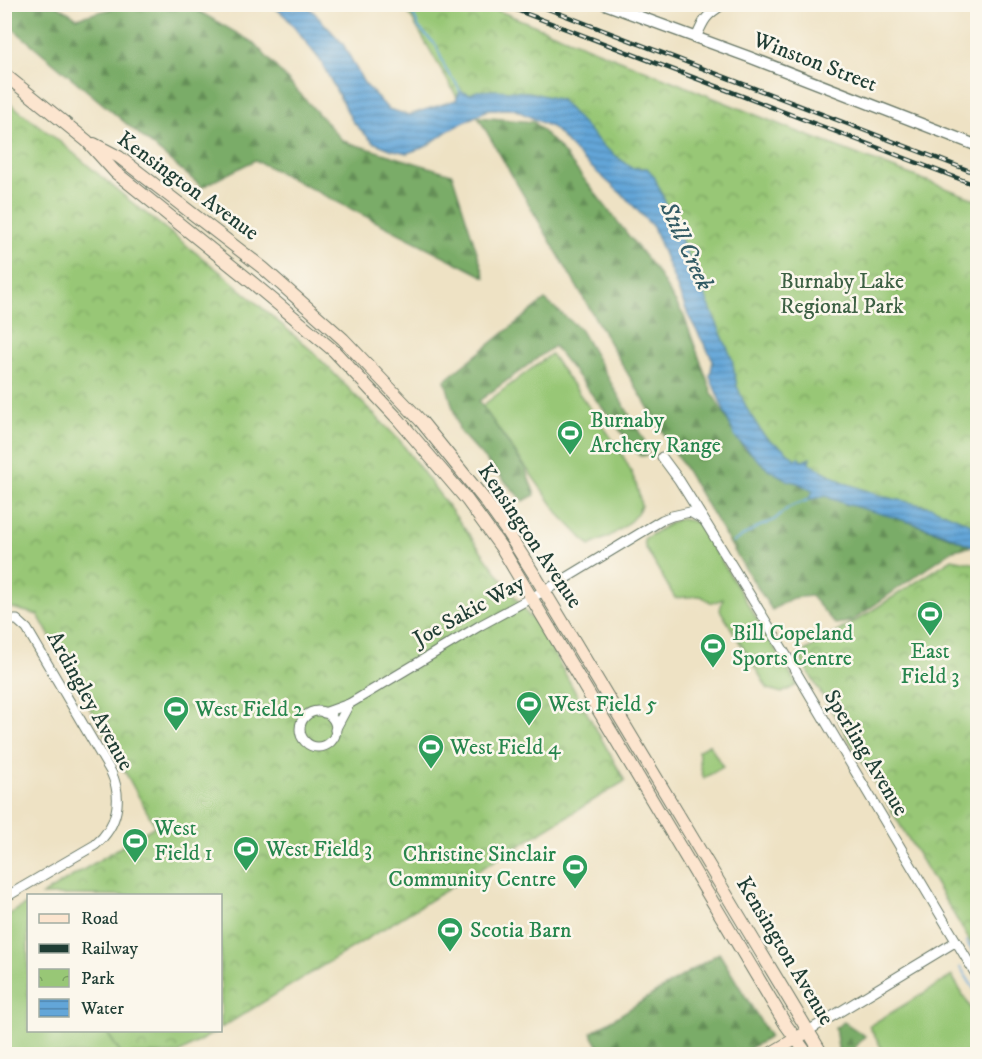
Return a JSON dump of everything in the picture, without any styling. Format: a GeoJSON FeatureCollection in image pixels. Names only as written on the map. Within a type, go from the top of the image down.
{"type":"FeatureCollection","features":[{"type":"Feature","properties":{"kind":"main road","name":"Kensington Avenue"},"geometry":{"type":"LineString","coordinates":[[4,74],[87,141],[115,172],[334,351],[399,419],[467,500],[503,550],[786,1025],[807,1054]]}},
{"type":"Feature","properties":{"kind":"main road","name":"Kensington Avenue"},"geometry":{"type":"LineString","coordinates":[[87,141],[119,157],[263,268],[343,339],[422,421],[506,530],[822,1054]]}},
{"type":"Feature","properties":{"kind":"main road"},"geometry":{"type":"LineString","coordinates":[[770,1054],[808,1031]]}},
{"type":"Feature","properties":{"kind":"street","name":"Winston Street"},"geometry":{"type":"LineString","coordinates":[[605,4],[978,146]]}},
{"type":"Feature","properties":{"kind":"street"},"geometry":{"type":"LineString","coordinates":[[696,38],[702,23],[710,13],[724,4]]}},
{"type":"Feature","properties":{"kind":"street","name":"Sperling Avenue"},"geometry":{"type":"LineString","coordinates":[[662,457],[704,520],[978,978]]}},
{"type":"Feature","properties":{"kind":"street","name":"Joe Sakic Way"},"geometry":{"type":"LineString","coordinates":[[349,704],[332,739],[324,746],[312,746],[303,739],[300,728],[305,717],[315,711],[324,713],[349,704],[662,520],[690,512],[704,520]]}},
{"type":"Feature","properties":{"kind":"street","name":"Ardingley Avenue"},"geometry":{"type":"LineString","coordinates":[[4,620],[17,620],[27,629],[111,772],[118,792],[113,822],[102,839],[4,898]]}},
{"type":"Feature","properties":{"kind":"street"},"geometry":{"type":"LineString","coordinates":[[324,713],[333,720],[336,729]]}},
{"type":"Feature","properties":{"kind":"street"},"geometry":{"type":"LineString","coordinates":[[808,1031],[956,942]]}},
{"type":"Feature","properties":{"kind":"green space"},"geometry":{"type":"Polygon","coordinates":[[[4,5],[57,5],[77,18],[125,5],[188,5],[254,43],[343,141],[452,174],[485,277],[255,160],[202,187],[5,22],[4,5]]]}},
{"type":"Feature","properties":{"kind":"green space","name":"Burnaby Lake Regional Park"},"geometry":{"type":"Polygon","coordinates":[[[404,5],[484,5],[793,130],[977,200],[977,535],[867,495],[771,452],[737,400],[653,190],[545,100],[457,97],[404,5]]]}},
{"type":"Feature","properties":{"kind":"green space"},"geometry":{"type":"Polygon","coordinates":[[[4,99],[224,275],[311,350],[400,441],[529,616],[535,620],[625,781],[222,1027],[222,894],[44,894],[155,826],[38,615],[5,606],[4,99]]]}},
{"type":"Feature","properties":{"kind":"green space"},"geometry":{"type":"Polygon","coordinates":[[[478,117],[534,122],[562,151],[657,272],[684,316],[712,393],[744,449],[803,484],[974,546],[953,550],[850,622],[835,624],[811,596],[792,598],[772,610],[619,359],[478,117]]]}},
{"type":"Feature","properties":{"kind":"green space"},"geometry":{"type":"Polygon","coordinates":[[[545,300],[580,329],[645,442],[649,455],[640,456],[554,346],[479,401],[525,468],[535,495],[523,501],[460,432],[445,380],[545,300]]]}},
{"type":"Feature","properties":{"kind":"green space","name":"Burnaby Archery Range"},"geometry":{"type":"Polygon","coordinates":[[[551,354],[617,447],[630,469],[639,493],[641,506],[631,520],[623,528],[590,546],[560,515],[482,406],[551,354]]]}},
{"type":"Feature","properties":{"kind":"green space"},"geometry":{"type":"Polygon","coordinates":[[[681,519],[699,524],[797,685],[782,693],[768,689],[720,610],[723,599],[712,603],[701,596],[675,598],[645,547],[644,539],[681,519]]]}},
{"type":"Feature","properties":{"kind":"green space"},"geometry":{"type":"Polygon","coordinates":[[[952,559],[977,564],[977,953],[798,655],[952,559]]]}},
{"type":"Feature","properties":{"kind":"green space"},"geometry":{"type":"Polygon","coordinates":[[[709,744],[723,767],[704,778],[698,751],[709,744]]]}},
{"type":"Feature","properties":{"kind":"green space"},"geometry":{"type":"Polygon","coordinates":[[[27,904],[27,1032],[107,1032],[121,1054],[5,1054],[5,917],[27,904]]]}},
{"type":"Feature","properties":{"kind":"green space"},"geometry":{"type":"Polygon","coordinates":[[[719,953],[770,1037],[740,1054],[603,1054],[591,1033],[719,953]]]}},
{"type":"Feature","properties":{"kind":"green space"},"geometry":{"type":"Polygon","coordinates":[[[952,976],[977,1019],[977,1054],[885,1054],[869,1026],[952,976]]]}},
{"type":"Feature","properties":{"kind":"green space"},"geometry":{"type":"Polygon","coordinates":[[[844,1022],[865,1036],[853,1050],[856,1054],[839,1054],[835,1028],[844,1022]]]}},
{"type":"Feature","properties":{"kind":"green space"},"geometry":{"type":"Polygon","coordinates":[[[107,1032],[215,1032],[177,1054],[121,1054],[107,1032]]]}},
{"type":"Feature","properties":{"kind":"water"},"geometry":{"type":"Polygon","coordinates":[[[272,5],[307,5],[343,44],[364,83],[388,109],[409,115],[456,100],[460,91],[470,94],[477,91],[495,90],[529,92],[561,100],[603,146],[632,168],[647,168],[654,176],[732,359],[737,386],[747,409],[762,433],[795,459],[798,457],[802,461],[810,458],[809,463],[845,483],[885,497],[931,507],[969,523],[977,530],[977,549],[925,527],[826,496],[808,500],[813,491],[768,469],[756,458],[735,437],[710,377],[713,360],[689,317],[653,227],[553,128],[514,109],[489,109],[449,130],[425,147],[407,153],[373,142],[353,122],[320,60],[286,17],[272,5]]]}},
{"type":"Feature","properties":{"kind":"waterway"},"geometry":{"type":"LineString","coordinates":[[409,4],[419,28],[436,45],[446,70],[460,91]]}},
{"type":"Feature","properties":{"kind":"waterway"},"geometry":{"type":"LineString","coordinates":[[733,542],[774,520],[789,507],[808,500]]}},
{"type":"Feature","properties":{"kind":"waterway"},"geometry":{"type":"LineString","coordinates":[[966,941],[978,959]]}},
{"type":"Feature","properties":{"kind":"waterway"},"geometry":{"type":"LineString","coordinates":[[960,967],[978,995]]}},
{"type":"Feature","properties":{"kind":"railway"},"geometry":{"type":"LineString","coordinates":[[501,4],[978,186]]}},
{"type":"Feature","properties":{"kind":"railway"},"geometry":{"type":"LineString","coordinates":[[535,4],[978,174]]}},
{"type":"Feature","properties":{"kind":"place","name":"Burnaby Archery Range"},"geometry":{"type":"Point","coordinates":[570,456]}},
{"type":"Feature","properties":{"kind":"place","name":"East Field 3"},"geometry":{"type":"Point","coordinates":[930,637]}},
{"type":"Feature","properties":{"kind":"place","name":"Bill Copeland Sports Centre"},"geometry":{"type":"Point","coordinates":[713,669]}},
{"type":"Feature","properties":{"kind":"place","name":"West Field 5"},"geometry":{"type":"Point","coordinates":[529,727]}},
{"type":"Feature","properties":{"kind":"place","name":"West Field 2"},"geometry":{"type":"Point","coordinates":[176,732]}},
{"type":"Feature","properties":{"kind":"place","name":"West Field 4"},"geometry":{"type":"Point","coordinates":[431,770]}},
{"type":"Feature","properties":{"kind":"place","name":"West Field 1"},"geometry":{"type":"Point","coordinates":[135,864]}},
{"type":"Feature","properties":{"kind":"place","name":"West Field 3"},"geometry":{"type":"Point","coordinates":[246,872]}},
{"type":"Feature","properties":{"kind":"place","name":"Christine Sinclair Community Centre"},"geometry":{"type":"Point","coordinates":[575,890]}},
{"type":"Feature","properties":{"kind":"place","name":"Scotia Barn"},"geometry":{"type":"Point","coordinates":[450,953]}},
{"type":"Feature","properties":{"kind":"water label","name":"Still Creek"},"geometry":{"type":"Point","coordinates":[686,246]}}]}
